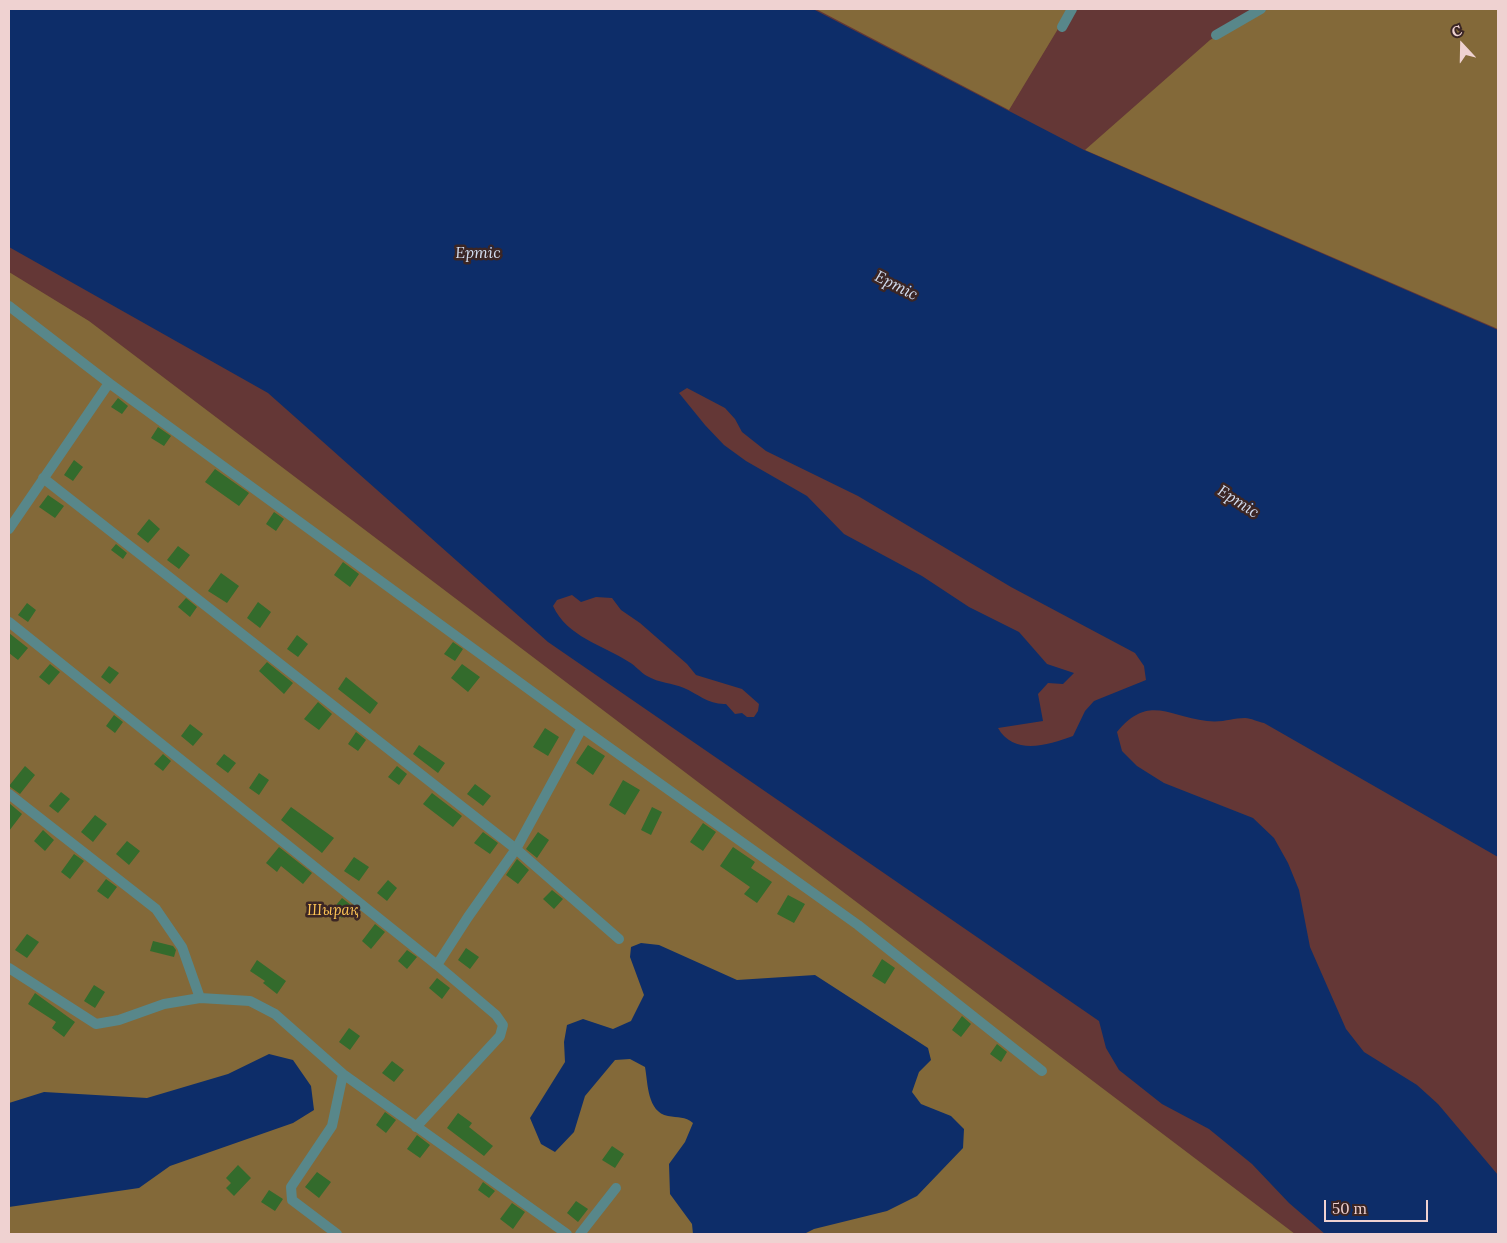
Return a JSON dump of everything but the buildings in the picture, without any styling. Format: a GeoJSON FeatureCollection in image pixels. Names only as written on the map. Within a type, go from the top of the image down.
{"type":"FeatureCollection","features":[{"type":"Feature","properties":{"kind":"street"},"geometry":{"type":"LineString","coordinates":[[1062,27],[1072,9]]}},
{"type":"Feature","properties":{"kind":"street"},"geometry":{"type":"LineString","coordinates":[[1216,35],[1261,9]]}},
{"type":"Feature","properties":{"kind":"street"},"geometry":{"type":"LineString","coordinates":[[9,306],[109,383],[582,728],[858,925],[1042,1071]]}},
{"type":"Feature","properties":{"kind":"street"},"geometry":{"type":"LineString","coordinates":[[9,528],[109,383]]}},
{"type":"Feature","properties":{"kind":"street"},"geometry":{"type":"LineString","coordinates":[[43,478],[516,849],[619,939]]}},
{"type":"Feature","properties":{"kind":"street"},"geometry":{"type":"LineString","coordinates":[[9,622],[437,965],[496,1015],[502,1025],[500,1036],[416,1127]]}},
{"type":"Feature","properties":{"kind":"street"},"geometry":{"type":"LineString","coordinates":[[437,965],[468,916],[516,849],[582,728]]}},
{"type":"Feature","properties":{"kind":"street"},"geometry":{"type":"LineString","coordinates":[[9,794],[156,909],[182,947],[200,998]]}},
{"type":"Feature","properties":{"kind":"street"},"geometry":{"type":"LineString","coordinates":[[9,968],[96,1024],[119,1020],[164,1004],[200,998],[250,1001],[275,1014],[343,1074],[566,1234]]}},
{"type":"Feature","properties":{"kind":"street"},"geometry":{"type":"LineString","coordinates":[[337,1234],[292,1200],[290,1194],[291,1187],[332,1126],[343,1074]]}},
{"type":"Feature","properties":{"kind":"street"},"geometry":{"type":"LineString","coordinates":[[580,1234],[616,1188]]}},
{"type":"Feature","properties":{"kind":"green space"},"geometry":{"type":"Polygon","coordinates":[[[816,9],[1070,9],[1009,110],[816,9]]]}},
{"type":"Feature","properties":{"kind":"green space"},"geometry":{"type":"Polygon","coordinates":[[[1265,9],[1498,9],[1498,329],[1085,150],[1210,40],[1265,9]]]}},
{"type":"Feature","properties":{"kind":"green space","name":"Шырақ"},"geometry":{"type":"Polygon","coordinates":[[[9,272],[89,321],[1295,1234],[9,1234],[9,272]]]}},
{"type":"Feature","properties":{"kind":"water","name":"Ертіс"},"geometry":{"type":"Polygon","coordinates":[[[9,9],[813,9],[1084,150],[1498,330],[1498,857],[1264,723],[1245,718],[1207,721],[1159,710],[1139,714],[1128,720],[1117,732],[1122,751],[1137,766],[1164,783],[1253,818],[1274,838],[1288,863],[1299,890],[1310,947],[1346,1029],[1364,1052],[1417,1085],[1438,1104],[1498,1175],[1498,1234],[1325,1234],[1289,1203],[1252,1164],[1209,1129],[1162,1104],[1119,1070],[1106,1048],[1099,1021],[548,642],[268,393],[9,247],[9,9]],[[687,388],[679,393],[724,445],[746,461],[807,496],[844,534],[922,576],[969,607],[1019,632],[1047,664],[1074,673],[1063,684],[1048,683],[1038,694],[1043,721],[998,728],[1005,737],[1022,745],[1032,746],[1043,745],[1073,736],[1085,711],[1094,701],[1146,680],[1144,666],[1135,653],[1011,587],[858,496],[766,451],[742,432],[735,419],[725,408],[687,388]],[[572,595],[557,600],[553,606],[559,617],[576,633],[619,656],[652,678],[684,688],[714,703],[726,704],[735,714],[742,713],[747,717],[754,717],[758,711],[759,704],[742,689],[696,675],[687,664],[640,623],[621,610],[612,598],[596,597],[581,602],[572,595]]]}},
{"type":"Feature","properties":{"kind":"water"},"geometry":{"type":"Polygon","coordinates":[[[641,943],[659,945],[737,980],[815,975],[928,1048],[931,1060],[919,1072],[912,1092],[921,1104],[951,1116],[964,1129],[963,1148],[917,1196],[887,1211],[814,1229],[804,1234],[693,1234],[692,1224],[670,1194],[669,1164],[685,1142],[693,1123],[684,1118],[668,1116],[656,1109],[650,1096],[645,1067],[630,1059],[615,1060],[585,1096],[574,1132],[555,1152],[541,1144],[530,1118],[565,1062],[564,1042],[567,1025],[583,1019],[613,1029],[631,1021],[644,995],[630,957],[631,947],[641,943]]]}},
{"type":"Feature","properties":{"kind":"water"},"geometry":{"type":"Polygon","coordinates":[[[269,1054],[293,1060],[311,1086],[314,1110],[293,1123],[170,1166],[139,1188],[9,1207],[9,1103],[44,1092],[147,1098],[228,1074],[269,1054]]]}}]}
